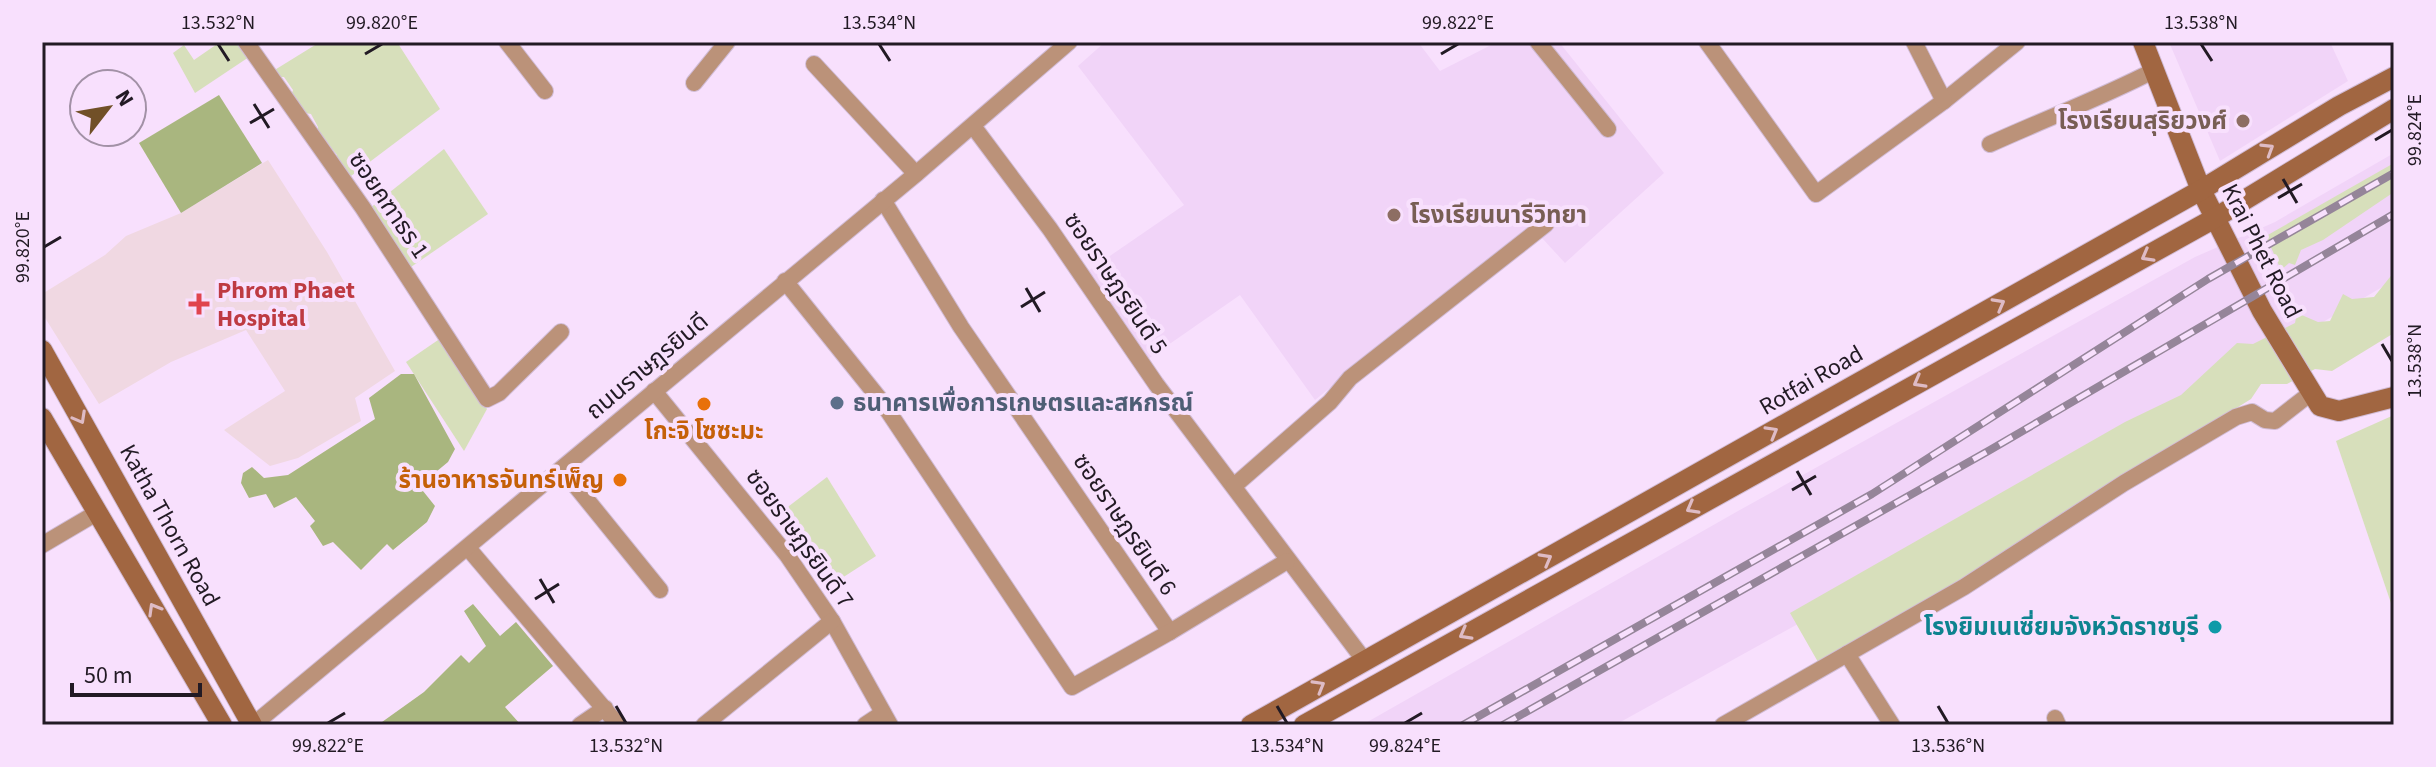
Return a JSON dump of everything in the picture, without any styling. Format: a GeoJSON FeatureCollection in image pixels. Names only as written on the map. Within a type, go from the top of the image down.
{"type":"FeatureCollection","features":[{"type":"Feature","properties":{"kind":"street","name":"ซอยคฑาธร 1"},"geometry":{"type":"LineString","coordinates":[[246,42],[363,208],[487,399],[499,393],[561,332]]}},
{"type":"Feature","properties":{"kind":"street"},"geometry":{"type":"LineString","coordinates":[[507,42],[545,91]]}},
{"type":"Feature","properties":{"kind":"street","name":"ถนนราษฎรยินดี"},"geometry":{"type":"LineString","coordinates":[[253,725],[916,174],[1069,42]]}},
{"type":"Feature","properties":{"kind":"street"},"geometry":{"type":"LineString","coordinates":[[1538,42],[1608,129]]}},
{"type":"Feature","properties":{"kind":"street"},"geometry":{"type":"LineString","coordinates":[[1707,42],[1816,194],[1944,101],[2017,42]]}},
{"type":"Feature","properties":{"kind":"street"},"geometry":{"type":"LineString","coordinates":[[1914,42],[1944,101]]}},
{"type":"Feature","properties":{"kind":"street","name":"Krai Phet Road"},"geometry":{"type":"LineString","coordinates":[[2143,42],[2201,190],[2269,323],[2309,389]]}},
{"type":"Feature","properties":{"kind":"street"},"geometry":{"type":"LineString","coordinates":[[694,83],[725,43]]}},
{"type":"Feature","properties":{"kind":"street"},"geometry":{"type":"LineString","coordinates":[[814,64],[916,174]]}},
{"type":"Feature","properties":{"kind":"street"},"geometry":{"type":"LineString","coordinates":[[1990,144],[2070,108],[2105,97],[2155,70]]}},
{"type":"Feature","properties":{"kind":"street","name":"Rotfai Road"},"geometry":{"type":"LineString","coordinates":[[1251,725],[2201,190],[2339,106],[2394,77]]}},
{"type":"Feature","properties":{"kind":"street"},"geometry":{"type":"LineString","coordinates":[[1304,725],[2215,218],[2394,109]]}},
{"type":"Feature","properties":{"kind":"street","name":"ซอยราษฎรยินดี 5"},"geometry":{"type":"LineString","coordinates":[[973,126],[1050,229],[1156,384],[1364,660]]}},
{"type":"Feature","properties":{"kind":"street","name":"ซอยราษฎรยินดี 6"},"geometry":{"type":"LineString","coordinates":[[883,200],[961,327],[1170,632]]}},
{"type":"Feature","properties":{"kind":"street"},"geometry":{"type":"LineString","coordinates":[[1234,486],[1330,402],[1350,378],[1546,224]]}},
{"type":"Feature","properties":{"kind":"street"},"geometry":{"type":"LineString","coordinates":[[785,281],[882,402],[1072,687],[1287,561]]}},
{"type":"Feature","properties":{"kind":"street","name":"Katha Thorn Road"},"geometry":{"type":"LineString","coordinates":[[42,350],[253,725]]}},
{"type":"Feature","properties":{"kind":"street"},"geometry":{"type":"LineString","coordinates":[[1723,725],[1964,587],[2124,483],[2236,417],[2252,412],[2265,420],[2275,421],[2309,389],[2320,406],[2339,411],[2394,397]]}},
{"type":"Feature","properties":{"kind":"street","name":"ซอยราษฎรยินดี 7"},"geometry":{"type":"LineString","coordinates":[[654,391],[756,514],[832,621],[887,719]]}},
{"type":"Feature","properties":{"kind":"street"},"geometry":{"type":"LineString","coordinates":[[42,418],[222,725]]}},
{"type":"Feature","properties":{"kind":"street"},"geometry":{"type":"LineString","coordinates":[[562,469],[660,590]]}},
{"type":"Feature","properties":{"kind":"street"},"geometry":{"type":"LineString","coordinates":[[42,545],[98,512]]}},
{"type":"Feature","properties":{"kind":"street"},"geometry":{"type":"LineString","coordinates":[[468,548],[618,725]]}},
{"type":"Feature","properties":{"kind":"street"},"geometry":{"type":"LineString","coordinates":[[704,725],[832,621]]}},
{"type":"Feature","properties":{"kind":"street"},"geometry":{"type":"LineString","coordinates":[[1847,654],[1892,725]]}},
{"type":"Feature","properties":{"kind":"street"},"geometry":{"type":"LineString","coordinates":[[580,725],[605,708]]}},
{"type":"Feature","properties":{"kind":"street"},"geometry":{"type":"LineString","coordinates":[[865,725],[887,719]]}},
{"type":"Feature","properties":{"kind":"shaded area","name":"โรงเรียนนารีวิทยา"},"geometry":{"type":"Polygon","coordinates":[[[1105,42],[1418,42],[1440,71],[1497,42],[1559,42],[1664,173],[1565,263],[1530,225],[1315,400],[1240,295],[1148,359],[1088,271],[1184,205],[1078,66],[1105,42]]]}},
{"type":"Feature","properties":{"kind":"shaded area","name":"โรงเรียนสุริยวงศ์"},"geometry":{"type":"Polygon","coordinates":[[[2169,42],[2330,42],[2348,81],[2220,161],[2169,42]]]}},
{"type":"Feature","properties":{"kind":"shaded area"},"geometry":{"type":"Polygon","coordinates":[[[2394,153],[2394,280],[2035,493],[1615,725],[1362,725],[1738,511],[2195,257],[2275,222],[2394,153]]]}},
{"type":"Feature","properties":{"kind":"shaded area","name":"Phrom Phaet Hospital"},"geometry":{"type":"Polygon","coordinates":[[[268,160],[327,252],[395,371],[355,398],[361,421],[298,458],[270,466],[224,430],[285,391],[246,330],[171,362],[99,404],[42,313],[42,294],[105,255],[126,236],[181,213],[268,160]]]}},
{"type":"Feature","properties":{"kind":"green space"},"geometry":{"type":"Polygon","coordinates":[[[220,42],[238,42],[249,57],[195,93],[173,53],[184,45],[194,60],[220,42]]]}},
{"type":"Feature","properties":{"kind":"green space"},"geometry":{"type":"Polygon","coordinates":[[[320,42],[397,42],[440,109],[347,179],[336,161],[337,155],[318,131],[311,114],[305,113],[291,96],[293,90],[284,77],[278,77],[273,71],[320,42]]]}},
{"type":"Feature","properties":{"kind":"green space"},"geometry":{"type":"Polygon","coordinates":[[[219,95],[262,163],[181,213],[142,148],[148,148],[148,138],[219,95]]]}},
{"type":"Feature","properties":{"kind":"green space"},"geometry":{"type":"Polygon","coordinates":[[[444,149],[488,214],[411,267],[370,208],[444,149]]]}},
{"type":"Feature","properties":{"kind":"green space"},"geometry":{"type":"Polygon","coordinates":[[[2394,163],[2394,192],[2323,240],[2301,250],[2295,265],[2289,263],[2281,270],[2266,236],[2394,163]]]}},
{"type":"Feature","properties":{"kind":"green space"},"geometry":{"type":"Polygon","coordinates":[[[2394,272],[2394,333],[2332,371],[2315,369],[2287,384],[2261,384],[2251,399],[1930,598],[1818,662],[1790,613],[2125,422],[2181,395],[2237,343],[2253,344],[2295,323],[2297,313],[2318,322],[2330,321],[2343,294],[2352,299],[2374,297],[2394,272]]]}},
{"type":"Feature","properties":{"kind":"green space"},"geometry":{"type":"Polygon","coordinates":[[[441,338],[487,409],[464,451],[406,362],[441,338]]]}},
{"type":"Feature","properties":{"kind":"green space"},"geometry":{"type":"Polygon","coordinates":[[[401,374],[414,374],[455,449],[448,462],[419,486],[435,506],[427,522],[393,550],[387,544],[361,570],[333,542],[323,546],[310,526],[315,521],[296,497],[274,508],[266,494],[249,498],[241,483],[243,473],[252,467],[264,478],[288,475],[375,419],[369,398],[401,374]]]}},
{"type":"Feature","properties":{"kind":"green space"},"geometry":{"type":"Polygon","coordinates":[[[2394,415],[2394,612],[2336,441],[2394,415]]]}},
{"type":"Feature","properties":{"kind":"green space"},"geometry":{"type":"Polygon","coordinates":[[[827,477],[876,556],[825,589],[776,516],[827,477]]]}},
{"type":"Feature","properties":{"kind":"green space"},"geometry":{"type":"Polygon","coordinates":[[[473,604],[500,636],[516,622],[553,666],[505,707],[521,725],[385,725],[382,722],[424,692],[461,655],[469,663],[486,646],[464,611],[473,604]]]}},
{"type":"Feature","properties":{"kind":"railway"},"geometry":{"type":"LineString","coordinates":[[1463,725],[1872,494],[2208,279],[2394,173]]}},
{"type":"Feature","properties":{"kind":"railway"},"geometry":{"type":"LineString","coordinates":[[1503,725],[1990,450],[2394,214]]}},
{"type":"Feature","properties":{"kind":"place","name":"โรงเรียนสุริยวงศ์"},"geometry":{"type":"Point","coordinates":[2243,121]}},
{"type":"Feature","properties":{"kind":"place","name":"โรงเรียนนารีวิทยา"},"geometry":{"type":"Point","coordinates":[1394,215]}},
{"type":"Feature","properties":{"kind":"place","name":"Phrom Phaet Hospital"},"geometry":{"type":"Point","coordinates":[199,304]}},
{"type":"Feature","properties":{"kind":"place","name":"ธนาคารเพื่อการเกษตรและสหกรณ์"},"geometry":{"type":"Point","coordinates":[837,403]}},
{"type":"Feature","properties":{"kind":"place","name":"โกะจิ โซซะมะ"},"geometry":{"type":"Point","coordinates":[704,404]}},
{"type":"Feature","properties":{"kind":"place","name":"ร้านอาหารจันทร์เพ็ญ"},"geometry":{"type":"Point","coordinates":[620,480]}},
{"type":"Feature","properties":{"kind":"place","name":"โรงยิมเนเซี่ยมจังหวัดราชบุรี"},"geometry":{"type":"Point","coordinates":[2215,627]}}]}
